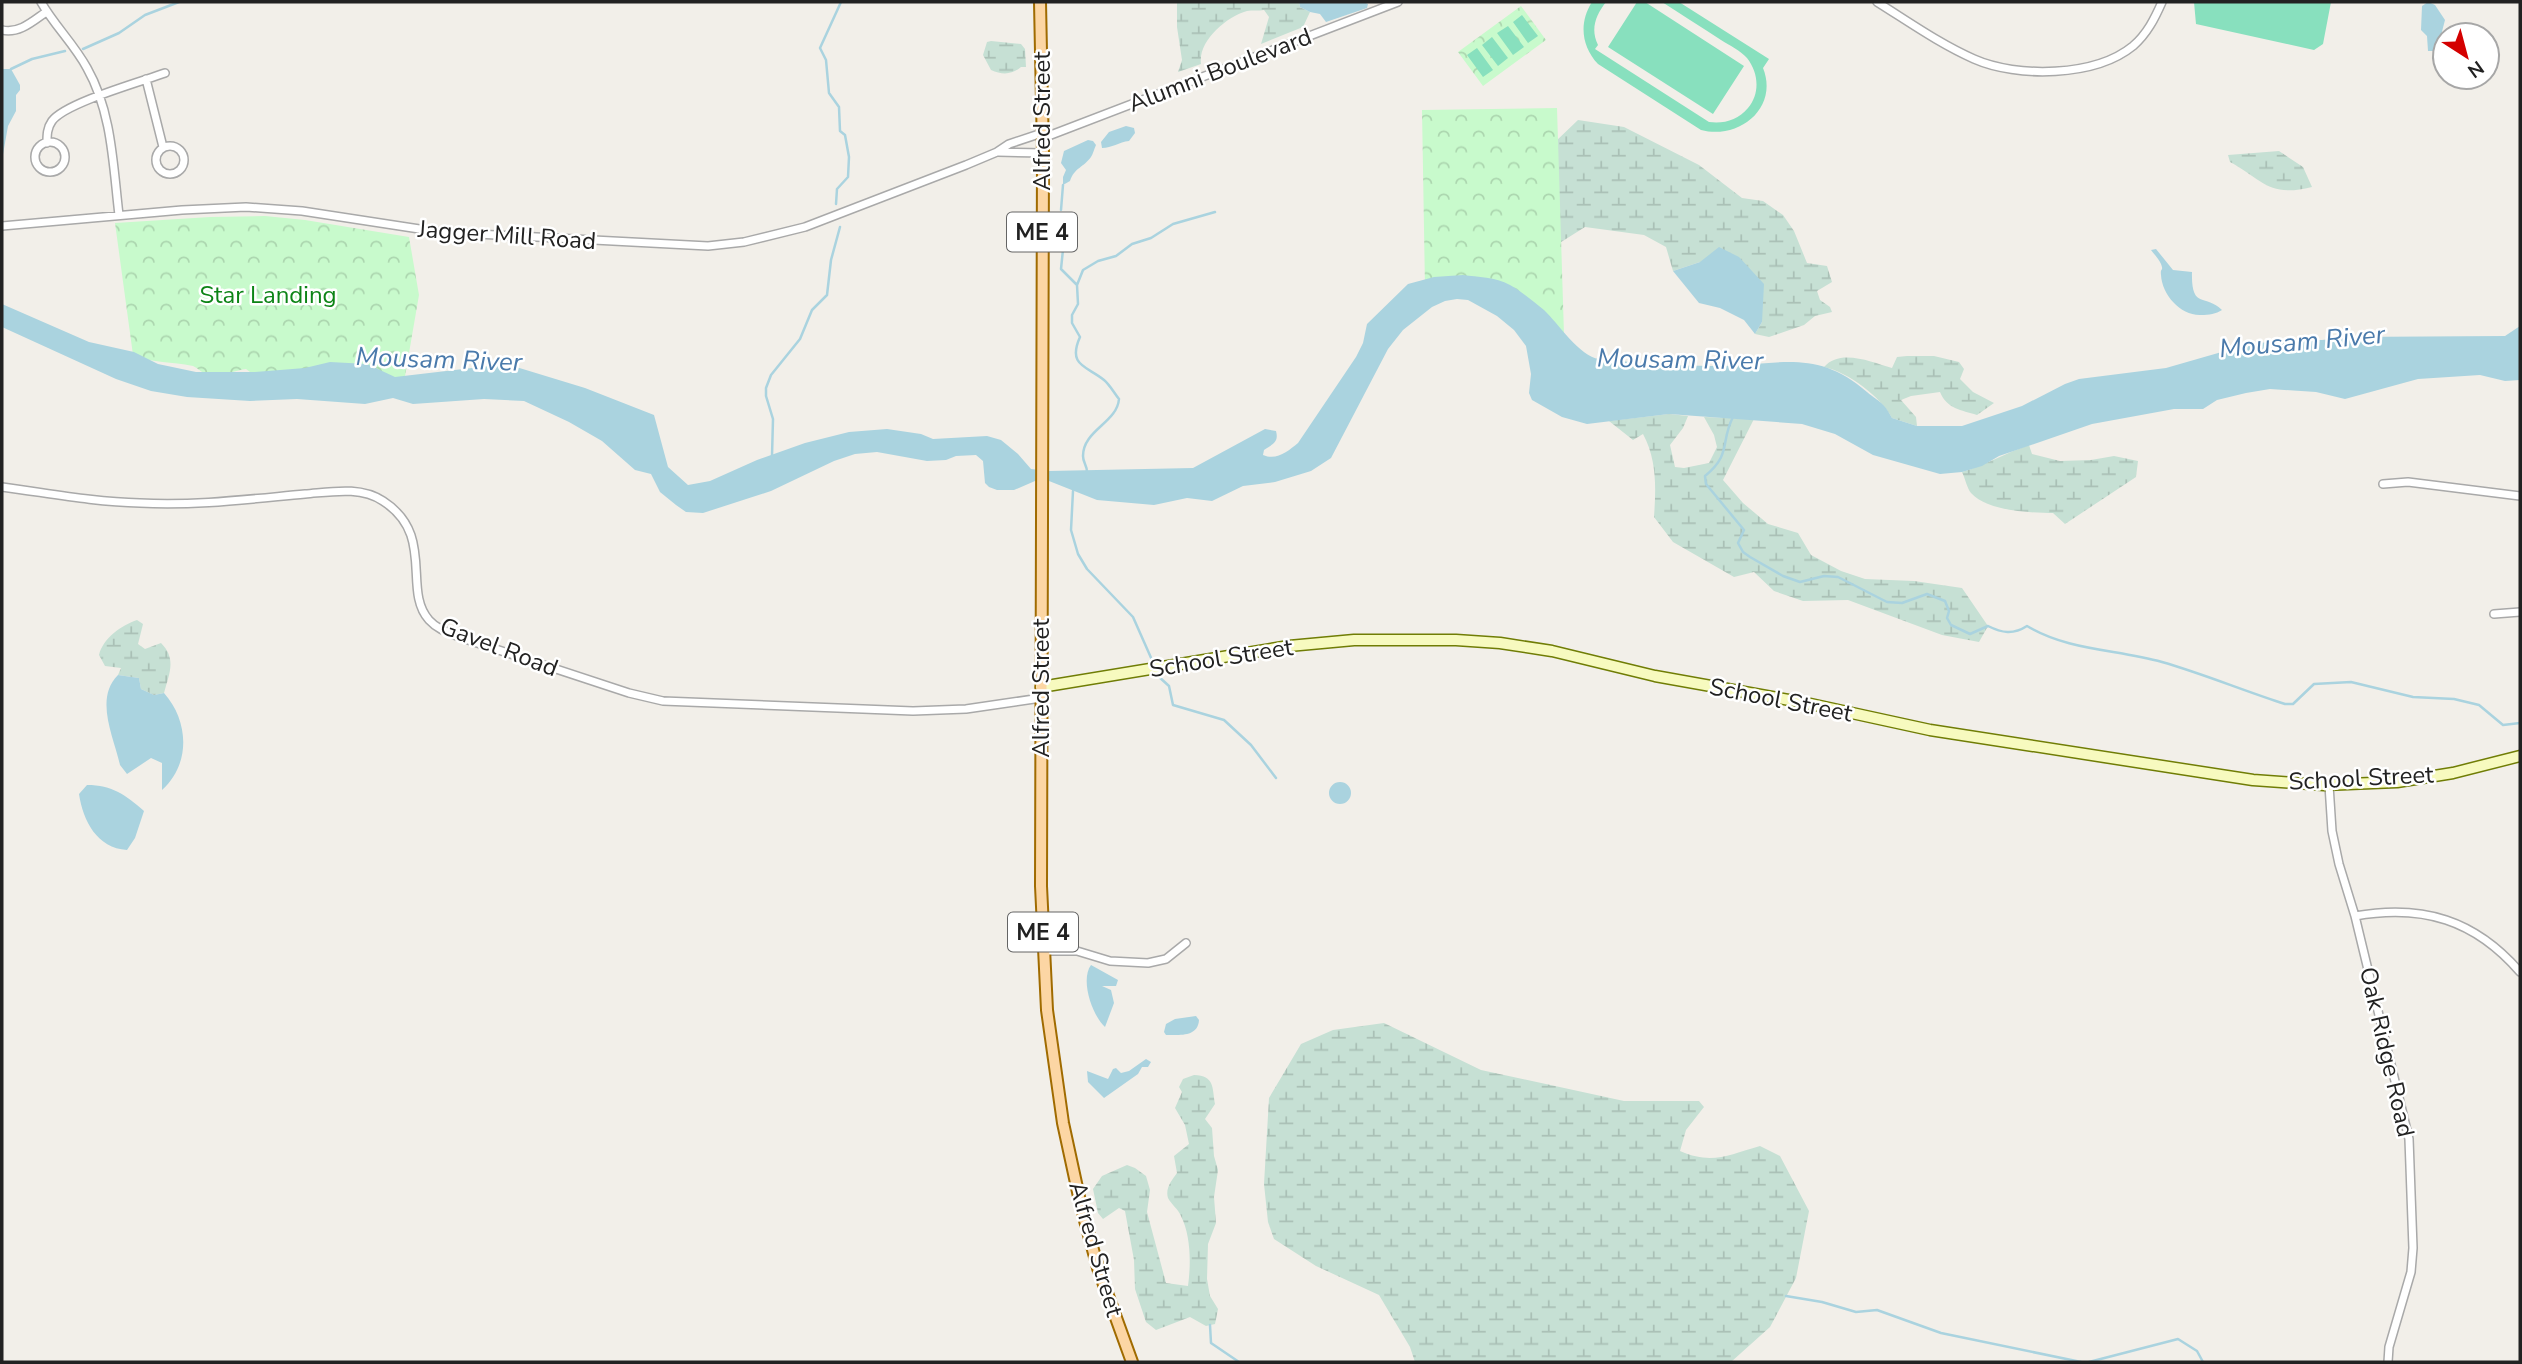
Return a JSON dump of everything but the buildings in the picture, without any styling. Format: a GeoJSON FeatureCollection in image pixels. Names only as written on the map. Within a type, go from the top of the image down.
{"type":"FeatureCollection","features":[{"type":"Feature","properties":{"kind":"main road","name":"Alfred Street"},"geometry":{"type":"LineString","coordinates":[[1040,2],[1043,153],[1043,951],[1052,1054],[1066,1138],[1098,1268],[1132,1362]]}},
{"type":"Feature","properties":{"kind":"street"},"geometry":{"type":"LineString","coordinates":[[40,2],[80,56],[100,96],[111,148],[119,215]]}},
{"type":"Feature","properties":{"kind":"street","name":"Alumni Boulevard"},"geometry":{"type":"LineString","coordinates":[[1042,135],[1398,2]]}},
{"type":"Feature","properties":{"kind":"street"},"geometry":{"type":"LineString","coordinates":[[1877,2],[1974,60],[2032,72],[2079,68],[2125,52],[2147,32],[2162,2]]}},
{"type":"Feature","properties":{"kind":"street"},"geometry":{"type":"LineString","coordinates":[[2,30],[13,31],[21,28],[46,12]]}},
{"type":"Feature","properties":{"kind":"street"},"geometry":{"type":"LineString","coordinates":[[47,143],[47,130],[53,119],[66,111],[164,73]]}},
{"type":"Feature","properties":{"kind":"street"},"geometry":{"type":"LineString","coordinates":[[146,79],[163,147],[155,159],[158,169],[167,174],[176,173],[184,162],[183,153],[172,145],[163,147]]}},
{"type":"Feature","properties":{"kind":"street","name":"Jagger Mill Road"},"geometry":{"type":"LineString","coordinates":[[2,226],[119,215],[265,208],[446,232],[708,246],[744,242],[805,228],[997,152],[1009,144],[1042,135]]}},
{"type":"Feature","properties":{"kind":"street"},"geometry":{"type":"LineString","coordinates":[[47,143],[57,144],[65,156],[63,166],[54,172],[41,169],[36,161],[39,148],[47,143]]}},
{"type":"Feature","properties":{"kind":"street","name":"Jagger Mill Road"},"geometry":{"type":"LineString","coordinates":[[997,152],[1043,153]]}},
{"type":"Feature","properties":{"kind":"street"},"geometry":{"type":"LineString","coordinates":[[2383,484],[2408,482],[2520,495]]}},
{"type":"Feature","properties":{"kind":"street","name":"Gavel Road"},"geometry":{"type":"LineString","coordinates":[[2,487],[66,497],[141,503],[220,502],[340,492],[371,495],[397,512],[408,528],[416,556],[421,606],[424,614],[436,627],[645,698],[701,704],[913,711],[966,709],[1041,692]]}},
{"type":"Feature","properties":{"kind":"street"},"geometry":{"type":"LineString","coordinates":[[2494,614],[2520,612]]}},
{"type":"Feature","properties":{"kind":"street","name":"School Street"},"geometry":{"type":"LineString","coordinates":[[1041,692],[1289,646],[1354,640],[1429,639],[1500,643],[1552,651],[1655,676],[1806,703],[1930,730],[2253,780],[2329,785],[2424,779],[2520,756]]}},
{"type":"Feature","properties":{"kind":"street","name":"Oak Ridge Road"},"geometry":{"type":"LineString","coordinates":[[2329,785],[2332,831],[2339,864],[2355,916],[2409,1139],[2413,1248],[2411,1272],[2389,1347],[2388,1362]]}},
{"type":"Feature","properties":{"kind":"street"},"geometry":{"type":"LineString","coordinates":[[2355,916],[2410,911],[2447,920],[2463,926],[2492,944],[2520,972]]}},
{"type":"Feature","properties":{"kind":"street"},"geometry":{"type":"LineString","coordinates":[[1043,951],[1077,951],[1110,961],[1148,963],[1166,959],[1186,943]]}},
{"type":"Feature","properties":{"kind":"green space"},"geometry":{"type":"Polygon","coordinates":[[[1177,2],[1299,2],[1300,7],[1310,12],[1303,27],[1261,44],[1269,17],[1264,10],[1239,14],[1215,31],[1204,47],[1201,64],[1178,72],[1182,60],[1177,27],[1177,2]]]}},
{"type":"Feature","properties":{"kind":"green space"},"geometry":{"type":"Polygon","coordinates":[[[1592,2],[1606,2],[1595,22],[1594,33],[1598,45],[1595,49],[1709,122],[1725,122],[1735,118],[1748,108],[1755,96],[1754,70],[1747,58],[1738,51],[1662,2],[1679,2],[1769,59],[1763,68],[1766,83],[1760,108],[1752,118],[1729,130],[1701,130],[1598,64],[1592,57],[1585,42],[1584,26],[1592,2]]]}},
{"type":"Feature","properties":{"kind":"green space"},"geometry":{"type":"Polygon","coordinates":[[[1637,2],[1645,2],[1744,66],[1713,114],[1608,47],[1637,2]]]}},
{"type":"Feature","properties":{"kind":"green space"},"geometry":{"type":"Polygon","coordinates":[[[2194,2],[2331,2],[2323,44],[2314,50],[2196,24],[2194,2]]]}},
{"type":"Feature","properties":{"kind":"green space"},"geometry":{"type":"Polygon","coordinates":[[[1521,6],[1546,40],[1483,86],[1458,52],[1521,6]]]}},
{"type":"Feature","properties":{"kind":"green space"},"geometry":{"type":"Polygon","coordinates":[[[1522,15],[1538,36],[1528,43],[1513,22],[1522,15]]]}},
{"type":"Feature","properties":{"kind":"green space"},"geometry":{"type":"Polygon","coordinates":[[[1508,26],[1524,47],[1513,55],[1497,33],[1508,26]]]}},
{"type":"Feature","properties":{"kind":"green space"},"geometry":{"type":"Polygon","coordinates":[[[1492,37],[1508,58],[1498,66],[1482,45],[1492,37]]]}},
{"type":"Feature","properties":{"kind":"green space"},"geometry":{"type":"Polygon","coordinates":[[[987,42],[1021,44],[1025,49],[1026,67],[1007,73],[991,70],[983,55],[987,42]]]}},
{"type":"Feature","properties":{"kind":"green space"},"geometry":{"type":"Polygon","coordinates":[[[1477,48],[1493,70],[1483,77],[1467,55],[1477,48]]]}},
{"type":"Feature","properties":{"kind":"green space"},"geometry":{"type":"Polygon","coordinates":[[[1557,108],[1565,367],[1523,314],[1425,288],[1422,110],[1557,108]]]}},
{"type":"Feature","properties":{"kind":"green space"},"geometry":{"type":"Polygon","coordinates":[[[1578,120],[1624,127],[1699,165],[1742,198],[1763,201],[1783,215],[1794,231],[1807,263],[1827,266],[1832,282],[1817,291],[1820,300],[1830,307],[1832,312],[1815,316],[1804,325],[1769,337],[1755,334],[1762,322],[1700,262],[1673,271],[1666,247],[1644,235],[1585,227],[1542,254],[1554,143],[1578,120]]]}},
{"type":"Feature","properties":{"kind":"green space"},"geometry":{"type":"Polygon","coordinates":[[[2279,151],[2303,167],[2312,187],[2297,190],[2276,189],[2230,162],[2228,155],[2279,151]]]}},
{"type":"Feature","properties":{"kind":"green space","name":"Star Landing"},"geometry":{"type":"Polygon","coordinates":[[[265,216],[409,237],[419,295],[404,382],[250,372],[246,369],[211,376],[193,366],[148,360],[133,355],[115,223],[265,216]]]}},
{"type":"Feature","properties":{"kind":"green space"},"geometry":{"type":"Polygon","coordinates":[[[1934,356],[1959,362],[1964,369],[1960,379],[1973,392],[1994,403],[1977,415],[1946,402],[1940,392],[1901,400],[1916,417],[1917,426],[1892,418],[1880,402],[1863,387],[1843,374],[1824,367],[1831,361],[1847,357],[1892,368],[1897,357],[1934,356]]]}},
{"type":"Feature","properties":{"kind":"green space"},"geometry":{"type":"Polygon","coordinates":[[[1669,414],[1688,416],[1670,445],[1675,467],[1684,468],[1709,463],[1717,447],[1704,417],[1754,419],[1723,480],[1743,503],[1768,524],[1798,533],[1811,555],[1841,571],[1865,579],[1914,581],[1962,588],[1988,626],[1979,642],[1942,635],[1848,600],[1803,601],[1774,591],[1754,572],[1734,577],[1673,542],[1654,517],[1653,464],[1643,434],[1633,440],[1609,421],[1669,414]]]}},
{"type":"Feature","properties":{"kind":"green space"},"geometry":{"type":"Polygon","coordinates":[[[2029,445],[2032,454],[2060,461],[2114,456],[2138,461],[2136,477],[2065,524],[2053,513],[1998,507],[1987,504],[1971,493],[1962,472],[2029,445]]]}},
{"type":"Feature","properties":{"kind":"green space"},"geometry":{"type":"Polygon","coordinates":[[[137,620],[143,624],[138,644],[145,649],[161,643],[169,655],[170,667],[164,693],[154,695],[141,689],[139,678],[118,675],[121,668],[105,666],[99,655],[114,633],[137,620]]]}},
{"type":"Feature","properties":{"kind":"green space"},"geometry":{"type":"Polygon","coordinates":[[[1384,1023],[1481,1070],[1624,1101],[1699,1101],[1704,1107],[1686,1130],[1680,1151],[1691,1155],[1720,1157],[1760,1146],[1780,1156],[1809,1211],[1796,1278],[1770,1327],[1731,1362],[1415,1362],[1410,1347],[1379,1295],[1316,1266],[1274,1239],[1268,1222],[1264,1184],[1269,1098],[1301,1044],[1333,1030],[1384,1023]]]}},
{"type":"Feature","properties":{"kind":"green space"},"geometry":{"type":"Polygon","coordinates":[[[1194,1075],[1209,1080],[1215,1104],[1205,1119],[1212,1128],[1218,1170],[1214,1197],[1216,1223],[1208,1244],[1207,1279],[1210,1296],[1218,1309],[1215,1324],[1206,1326],[1190,1317],[1156,1330],[1146,1322],[1135,1289],[1134,1260],[1125,1211],[1119,1208],[1103,1219],[1098,1213],[1093,1189],[1102,1176],[1127,1165],[1146,1176],[1150,1190],[1147,1212],[1166,1283],[1188,1286],[1190,1259],[1187,1232],[1180,1213],[1169,1200],[1167,1191],[1177,1173],[1174,1156],[1189,1144],[1185,1125],[1175,1108],[1182,1092],[1179,1087],[1183,1079],[1194,1075]]]}},
{"type":"Feature","properties":{"kind":"water"},"geometry":{"type":"Polygon","coordinates":[[[1299,2],[1368,4],[1367,8],[1326,22],[1320,14],[1300,7],[1299,2]]]}},
{"type":"Feature","properties":{"kind":"water"},"geometry":{"type":"Polygon","coordinates":[[[2428,2],[2435,5],[2445,20],[2431,21],[2431,51],[2428,51],[2427,36],[2421,30],[2422,6],[2428,2]]]}},
{"type":"Feature","properties":{"kind":"water"},"geometry":{"type":"Polygon","coordinates":[[[2,69],[11,69],[20,90],[16,95],[16,111],[8,126],[2,160],[2,69]]]}},
{"type":"Feature","properties":{"kind":"water"},"geometry":{"type":"Polygon","coordinates":[[[1126,126],[1134,128],[1135,133],[1129,141],[1102,148],[1101,142],[1109,132],[1126,126]]]}},
{"type":"Feature","properties":{"kind":"water"},"geometry":{"type":"Polygon","coordinates":[[[1088,140],[1096,145],[1092,156],[1074,173],[1070,181],[1063,185],[1066,170],[1061,163],[1064,151],[1088,140]]]}},
{"type":"Feature","properties":{"kind":"water"},"geometry":{"type":"Polygon","coordinates":[[[1719,247],[1739,257],[1764,284],[1762,322],[1755,334],[1744,320],[1720,308],[1699,303],[1673,271],[1700,262],[1719,247]]]}},
{"type":"Feature","properties":{"kind":"water"},"geometry":{"type":"Polygon","coordinates":[[[2156,249],[2173,270],[2192,272],[2192,284],[2197,296],[2222,310],[2210,314],[2194,314],[2186,312],[2174,303],[2162,283],[2161,264],[2151,250],[2156,249]]]}},
{"type":"Feature","properties":{"kind":"water","name":"Mousam River"},"geometry":{"type":"Polygon","coordinates":[[[1463,275],[1492,279],[1514,287],[1544,310],[1577,346],[1592,357],[1628,362],[1715,366],[1776,362],[1813,364],[1848,378],[1881,403],[1892,418],[1917,426],[1962,426],[2022,406],[2079,379],[2166,368],[2246,345],[2274,341],[2346,337],[2505,336],[2520,326],[2520,380],[2505,381],[2480,375],[2418,379],[2345,399],[2316,392],[2270,389],[2217,400],[2203,409],[2174,409],[2092,424],[1999,456],[1982,466],[1962,472],[1940,474],[1873,455],[1835,434],[1802,424],[1669,414],[1587,424],[1562,417],[1532,400],[1529,393],[1531,374],[1526,346],[1514,330],[1497,316],[1468,300],[1457,299],[1432,307],[1403,330],[1388,349],[1331,458],[1311,471],[1275,482],[1243,486],[1212,501],[1187,498],[1154,505],[1097,500],[1049,481],[1035,481],[1014,490],[997,490],[985,483],[983,461],[976,455],[927,461],[877,452],[855,454],[834,461],[771,491],[703,513],[686,512],[660,492],[651,474],[635,470],[602,441],[524,401],[484,399],[413,404],[393,398],[365,404],[297,399],[250,401],[187,397],[151,391],[116,379],[2,327],[2,304],[89,342],[134,352],[158,364],[196,372],[255,372],[305,368],[330,362],[367,364],[395,377],[506,364],[585,388],[654,415],[668,467],[688,485],[710,481],[805,443],[849,432],[887,429],[921,434],[933,439],[987,436],[1001,440],[1031,469],[1049,471],[1193,468],[1265,429],[1276,431],[1277,438],[1264,450],[1263,455],[1278,456],[1290,449],[1298,443],[1356,357],[1363,343],[1367,324],[1408,284],[1434,277],[1463,275]]]}},
{"type":"Feature","properties":{"kind":"water"},"geometry":{"type":"Polygon","coordinates":[[[118,675],[139,678],[141,689],[154,695],[164,693],[178,716],[182,729],[182,755],[178,768],[162,790],[162,763],[151,758],[127,774],[120,765],[110,731],[107,707],[107,695],[118,675]]]}},
{"type":"Feature","properties":{"kind":"water"},"geometry":{"type":"Polygon","coordinates":[[[1340,782],[1350,789],[1351,793],[1344,803],[1340,804],[1330,797],[1329,793],[1336,783],[1340,782]]]}},
{"type":"Feature","properties":{"kind":"water"},"geometry":{"type":"Polygon","coordinates":[[[87,785],[118,792],[144,811],[135,838],[127,850],[107,844],[88,823],[79,794],[87,785]]]}},
{"type":"Feature","properties":{"kind":"water"},"geometry":{"type":"Polygon","coordinates":[[[1091,965],[1118,980],[1116,986],[1102,986],[1111,990],[1114,1003],[1105,1027],[1089,997],[1087,979],[1091,965]]]}},
{"type":"Feature","properties":{"kind":"water"},"geometry":{"type":"Polygon","coordinates":[[[1196,1016],[1199,1020],[1198,1026],[1192,1032],[1166,1035],[1164,1032],[1166,1024],[1175,1019],[1196,1016]]]}},
{"type":"Feature","properties":{"kind":"water"},"geometry":{"type":"Polygon","coordinates":[[[1146,1059],[1151,1062],[1148,1067],[1142,1067],[1138,1074],[1104,1098],[1088,1082],[1087,1071],[1108,1079],[1113,1069],[1116,1068],[1121,1073],[1129,1071],[1146,1059]]]}},
{"type":"Feature","properties":{"kind":"waterway"},"geometry":{"type":"LineString","coordinates":[[83,49],[119,33],[145,15],[179,2]]}},
{"type":"Feature","properties":{"kind":"waterway"},"geometry":{"type":"LineString","coordinates":[[836,204],[837,189],[848,177],[849,157],[845,135],[840,131],[839,107],[829,93],[826,60],[820,48],[841,2]]}},
{"type":"Feature","properties":{"kind":"waterway"},"geometry":{"type":"LineString","coordinates":[[11,69],[32,59],[65,51]]}},
{"type":"Feature","properties":{"kind":"waterway"},"geometry":{"type":"LineString","coordinates":[[1061,210],[1063,185]]}},
{"type":"Feature","properties":{"kind":"waterway"},"geometry":{"type":"LineString","coordinates":[[1087,472],[1083,458],[1084,447],[1113,414],[1119,399],[1106,382],[1077,360],[1080,337],[1072,323],[1072,315],[1078,304],[1077,285],[1083,270],[1098,261],[1116,256],[1132,244],[1151,238],[1173,224],[1215,212]]}},
{"type":"Feature","properties":{"kind":"waterway"},"geometry":{"type":"LineString","coordinates":[[772,456],[773,419],[766,388],[771,375],[800,339],[812,310],[827,295],[831,260],[840,227]]}},
{"type":"Feature","properties":{"kind":"waterway"},"geometry":{"type":"LineString","coordinates":[[1065,230],[1061,269],[1077,285]]}},
{"type":"Feature","properties":{"kind":"waterway"},"geometry":{"type":"LineString","coordinates":[[1733,417],[1719,461],[1705,476],[1706,484],[1744,530],[1738,543],[1743,552],[1783,576],[1800,582],[1824,576],[1838,577],[1887,602],[1902,603],[1927,594],[1945,601],[1949,611],[1947,618],[1951,625],[1970,634],[1988,626],[2008,632],[2027,626],[2076,645],[2178,667],[2285,704],[2293,704],[2314,684],[2351,682],[2413,697],[2454,699],[2479,705],[2503,725],[2520,723]]}},
{"type":"Feature","properties":{"kind":"waterway"},"geometry":{"type":"LineString","coordinates":[[1073,491],[1071,530],[1078,554],[1087,569],[1133,617],[1152,660]]}},
{"type":"Feature","properties":{"kind":"waterway"},"geometry":{"type":"LineString","coordinates":[[1158,676],[1169,686],[1173,705],[1224,720],[1251,745],[1276,778]]}},
{"type":"Feature","properties":{"kind":"waterway"},"geometry":{"type":"LineString","coordinates":[[1786,1296],[1822,1302],[1856,1312],[1877,1310],[1941,1333],[2081,1362]]}},
{"type":"Feature","properties":{"kind":"waterway"},"geometry":{"type":"LineString","coordinates":[[1210,1325],[1211,1343],[1239,1362]]}},
{"type":"Feature","properties":{"kind":"waterway"},"geometry":{"type":"LineString","coordinates":[[2089,1362],[2178,1339],[2197,1351],[2203,1362]]}}]}
